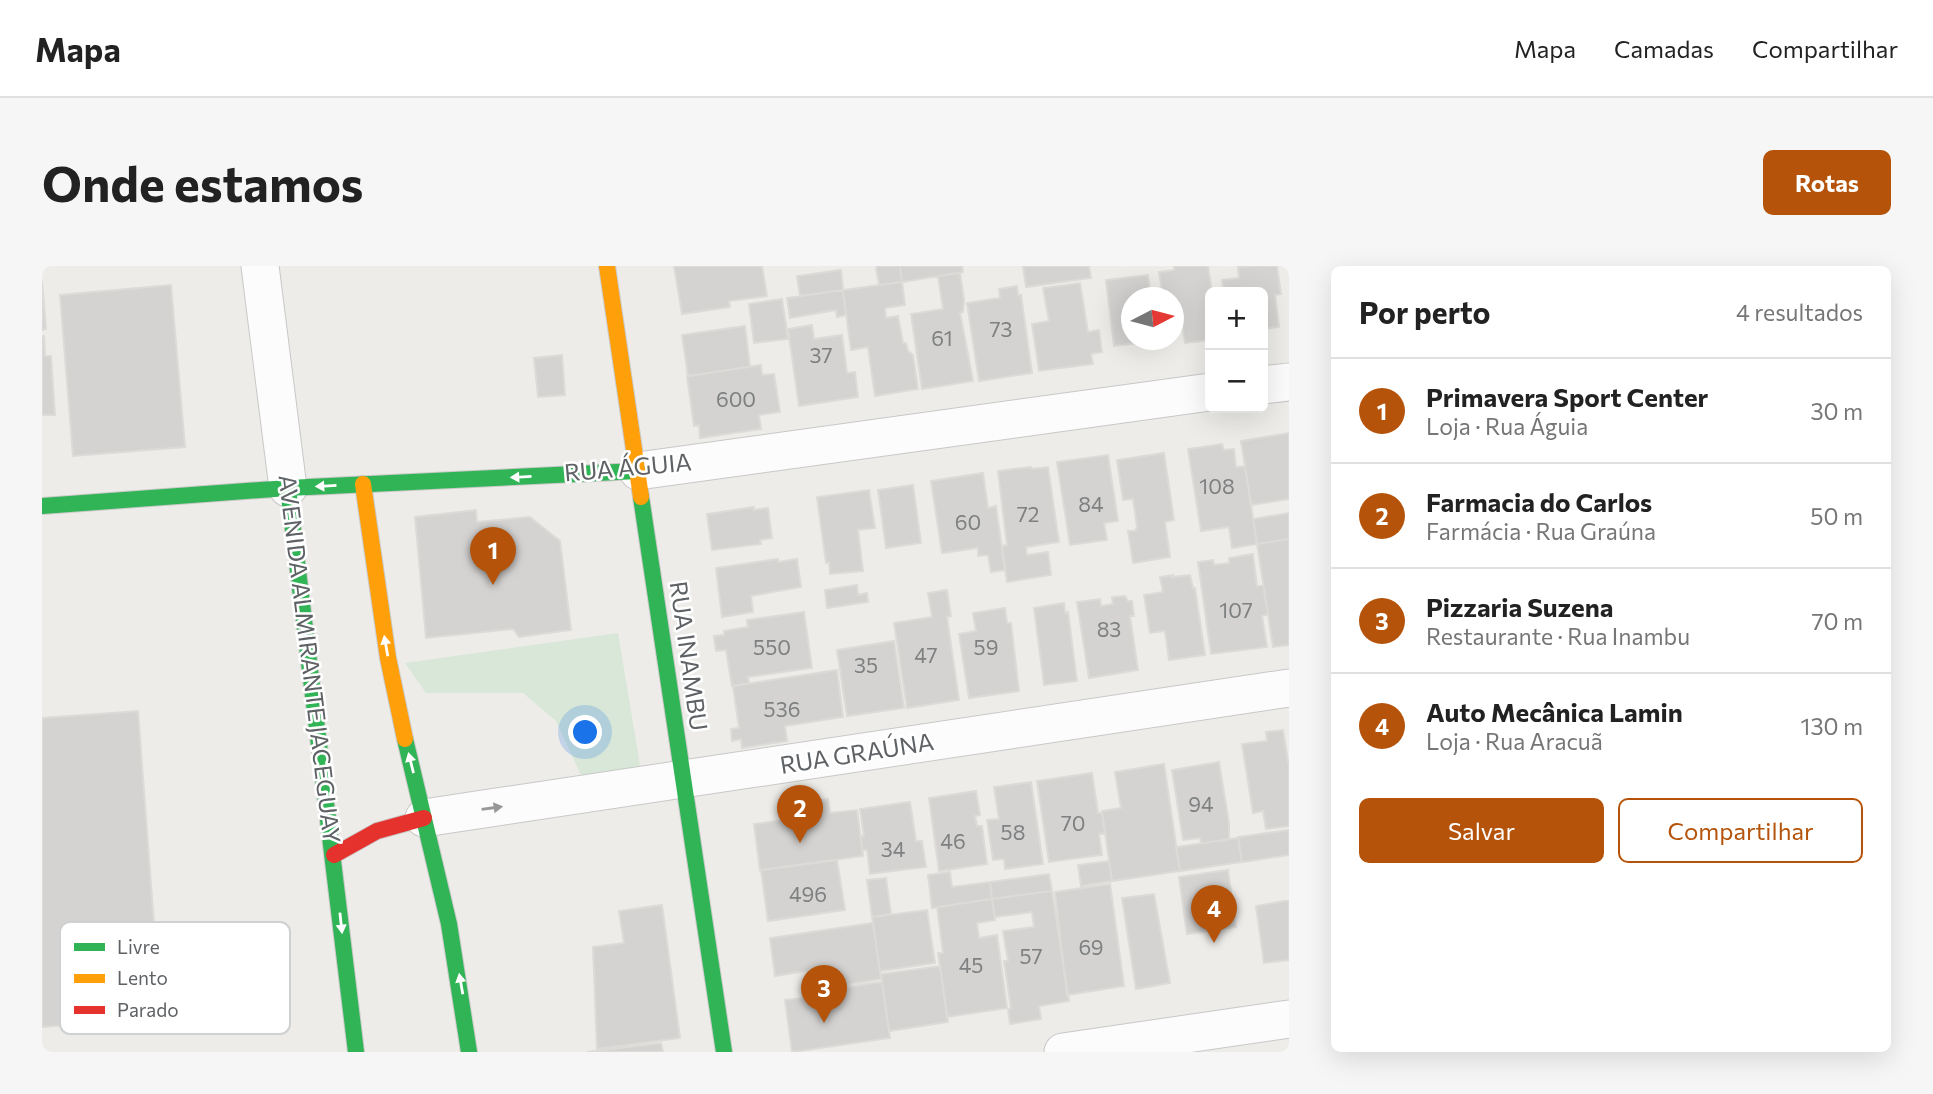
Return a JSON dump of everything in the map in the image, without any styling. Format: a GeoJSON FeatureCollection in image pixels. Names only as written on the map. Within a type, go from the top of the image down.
{"type":"FeatureCollection","features":[{"type":"Feature","properties":{"kind":"street","name":"AVENIDA ALMIRANTE JACEGUAY"},"geometry":{"type":"LineString","coordinates":[[260,266],[356,1052]]}},
{"type":"Feature","properties":{"kind":"street","name":"RUA INAMBU"},"geometry":{"type":"LineString","coordinates":[[607,266],[724,1052]]}},
{"type":"Feature","properties":{"kind":"street"},"geometry":{"type":"LineString","coordinates":[[1268,384],[1289,382]]}},
{"type":"Feature","properties":{"kind":"street","name":"RUA ÁGUIA"},"geometry":{"type":"LineString","coordinates":[[42,506],[288,488],[638,471],[1205,393]]}},
{"type":"Feature","properties":{"kind":"street"},"geometry":{"type":"LineString","coordinates":[[363,484],[392,680],[455,947],[469,1052]]}},
{"type":"Feature","properties":{"kind":"street","name":"RUA GRAÚNA"},"geometry":{"type":"LineString","coordinates":[[424,818],[1289,688]]}},
{"type":"Feature","properties":{"kind":"street"},"geometry":{"type":"LineString","coordinates":[[334,855],[359,838],[424,818]]}},
{"type":"Feature","properties":{"kind":"street"},"geometry":{"type":"LineString","coordinates":[[1063,1052],[1289,1018]]}},
{"type":"Feature","properties":{"kind":"green space"},"geometry":{"type":"Polygon","coordinates":[[[618,633],[643,783],[588,790],[556,721],[523,693],[426,693],[405,663],[618,633]]]}},
{"type":"Feature","properties":{"kind":"building"},"geometry":{"type":"Polygon","coordinates":[[[674,266],[762,266],[767,296],[729,301],[730,307],[682,314],[674,266]]]}},
{"type":"Feature","properties":{"kind":"building"},"geometry":{"type":"Polygon","coordinates":[[[900,266],[902,282],[879,285],[876,268],[900,266]]]}},
{"type":"Feature","properties":{"kind":"building"},"geometry":{"type":"Polygon","coordinates":[[[900,266],[962,266],[963,272],[902,282],[900,266]]]}},
{"type":"Feature","properties":{"kind":"building"},"geometry":{"type":"Polygon","coordinates":[[[1023,266],[1089,266],[1091,278],[1026,287],[1023,266]]]}},
{"type":"Feature","properties":{"kind":"building"},"geometry":{"type":"Polygon","coordinates":[[[1174,266],[1208,266],[1211,287],[1205,287],[1205,341],[1185,343],[1184,287],[1161,287],[1159,272],[1174,270],[1174,266]]]}},
{"type":"Feature","properties":{"kind":"building"},"geometry":{"type":"Polygon","coordinates":[[[1277,266],[1281,294],[1275,295],[1279,327],[1268,328],[1268,287],[1223,287],[1222,280],[1239,278],[1238,267],[1277,266]]]}},
{"type":"Feature","properties":{"kind":"building"},"geometry":{"type":"Polygon","coordinates":[[[841,270],[843,290],[800,296],[797,276],[841,270]]]}},
{"type":"Feature","properties":{"kind":"building"},"geometry":{"type":"Polygon","coordinates":[[[960,273],[964,300],[963,312],[960,312],[973,381],[922,389],[911,314],[943,309],[938,276],[960,273]]]}},
{"type":"Feature","properties":{"kind":"building"},"geometry":{"type":"Polygon","coordinates":[[[1148,275],[1150,287],[1121,287],[1121,345],[1114,346],[1106,280],[1148,275]]]}},
{"type":"Feature","properties":{"kind":"building"},"geometry":{"type":"Polygon","coordinates":[[[42,281],[46,329],[42,330],[42,281]]]}},
{"type":"Feature","properties":{"kind":"building"},"geometry":{"type":"Polygon","coordinates":[[[902,282],[905,305],[885,308],[886,318],[898,316],[903,343],[906,343],[908,351],[913,355],[918,389],[875,396],[868,347],[851,350],[843,290],[902,282]]]}},
{"type":"Feature","properties":{"kind":"building"},"geometry":{"type":"Polygon","coordinates":[[[1080,283],[1088,332],[1099,330],[1102,352],[1091,354],[1093,364],[1039,371],[1032,324],[1049,321],[1043,288],[1080,283]]]}},
{"type":"Feature","properties":{"kind":"building"},"geometry":{"type":"Polygon","coordinates":[[[171,285],[185,447],[73,456],[60,295],[171,285]]]}},
{"type":"Feature","properties":{"kind":"building"},"geometry":{"type":"Polygon","coordinates":[[[1017,286],[1018,295],[1021,295],[1032,373],[979,381],[967,303],[1000,298],[999,289],[1017,286]]]}},
{"type":"Feature","properties":{"kind":"building"},"geometry":{"type":"Polygon","coordinates":[[[843,290],[846,315],[837,317],[836,310],[790,318],[787,298],[843,290]]]}},
{"type":"Feature","properties":{"kind":"building"},"geometry":{"type":"Polygon","coordinates":[[[782,299],[788,339],[754,343],[749,304],[782,299]]]}},
{"type":"Feature","properties":{"kind":"building"},"geometry":{"type":"Polygon","coordinates":[[[812,325],[814,339],[842,335],[847,373],[855,372],[858,397],[799,406],[788,329],[812,325]]]}},
{"type":"Feature","properties":{"kind":"building"},"geometry":{"type":"Polygon","coordinates":[[[745,326],[750,367],[688,376],[682,335],[745,326]]]}},
{"type":"Feature","properties":{"kind":"building"},"geometry":{"type":"Polygon","coordinates":[[[42,336],[45,356],[51,356],[55,415],[42,415],[42,336]]]}},
{"type":"Feature","properties":{"kind":"building"},"geometry":{"type":"Polygon","coordinates":[[[562,355],[565,395],[538,397],[534,358],[562,355]]]}},
{"type":"Feature","properties":{"kind":"building"},"geometry":{"type":"Polygon","coordinates":[[[761,365],[762,375],[774,374],[780,412],[759,415],[761,429],[700,438],[699,425],[694,426],[687,376],[761,365]]]}},
{"type":"Feature","properties":{"kind":"building"},"geometry":{"type":"Polygon","coordinates":[[[1289,433],[1289,499],[1251,505],[1241,441],[1289,433]]]}},
{"type":"Feature","properties":{"kind":"building"},"geometry":{"type":"Polygon","coordinates":[[[1222,444],[1224,450],[1234,449],[1236,467],[1245,466],[1257,544],[1232,548],[1229,527],[1201,531],[1188,449],[1222,444]]]}},
{"type":"Feature","properties":{"kind":"building"},"geometry":{"type":"Polygon","coordinates":[[[1164,453],[1174,520],[1165,522],[1170,557],[1133,563],[1128,531],[1135,531],[1137,527],[1133,499],[1123,500],[1117,460],[1164,453]]]}},
{"type":"Feature","properties":{"kind":"building"},"geometry":{"type":"Polygon","coordinates":[[[1108,455],[1118,521],[1104,523],[1107,540],[1070,545],[1057,462],[1108,455]]]}},
{"type":"Feature","properties":{"kind":"building"},"geometry":{"type":"Polygon","coordinates":[[[1048,467],[1059,542],[1026,547],[1027,555],[1048,552],[1051,575],[1007,582],[1002,546],[1007,545],[998,471],[1048,467]]]}},
{"type":"Feature","properties":{"kind":"building"},"geometry":{"type":"Polygon","coordinates":[[[983,473],[988,508],[996,506],[1005,570],[991,572],[988,555],[978,556],[978,548],[942,553],[931,481],[983,473]]]}},
{"type":"Feature","properties":{"kind":"building"},"geometry":{"type":"Polygon","coordinates":[[[913,485],[921,543],[886,548],[878,490],[913,485]]]}},
{"type":"Feature","properties":{"kind":"building"},"geometry":{"type":"Polygon","coordinates":[[[869,490],[875,528],[858,530],[863,571],[830,574],[829,562],[826,563],[817,497],[869,490]]]}},
{"type":"Feature","properties":{"kind":"building"},"geometry":{"type":"Polygon","coordinates":[[[754,507],[754,510],[768,508],[772,538],[760,540],[761,544],[712,550],[707,514],[754,507]]]}},
{"type":"Feature","properties":{"kind":"building"},"geometry":{"type":"Polygon","coordinates":[[[476,510],[477,522],[530,517],[560,541],[571,630],[519,637],[513,629],[426,638],[415,517],[476,510]]]}},
{"type":"Feature","properties":{"kind":"building"},"geometry":{"type":"Polygon","coordinates":[[[1289,513],[1289,539],[1257,544],[1253,519],[1289,513]]]}},
{"type":"Feature","properties":{"kind":"building"},"geometry":{"type":"Polygon","coordinates":[[[1289,539],[1289,645],[1273,647],[1257,544],[1289,539]]]}},
{"type":"Feature","properties":{"kind":"building"},"geometry":{"type":"Polygon","coordinates":[[[1253,554],[1257,586],[1263,585],[1268,614],[1262,616],[1267,647],[1211,654],[1198,562],[1213,560],[1214,565],[1229,563],[1229,558],[1253,554]]]}},
{"type":"Feature","properties":{"kind":"building"},"geometry":{"type":"Polygon","coordinates":[[[778,559],[778,562],[797,559],[801,587],[751,596],[753,612],[722,617],[716,568],[778,559]]]}},
{"type":"Feature","properties":{"kind":"building"},"geometry":{"type":"Polygon","coordinates":[[[1173,575],[1172,577],[1190,575],[1195,588],[1205,655],[1169,660],[1165,631],[1150,633],[1144,595],[1163,592],[1160,577],[1173,575]]]}},
{"type":"Feature","properties":{"kind":"building"},"geometry":{"type":"Polygon","coordinates":[[[857,585],[858,595],[867,593],[868,602],[827,608],[825,590],[857,585]]]}},
{"type":"Feature","properties":{"kind":"building"},"geometry":{"type":"Polygon","coordinates":[[[947,590],[951,616],[947,617],[959,700],[907,708],[894,623],[932,617],[928,593],[947,590]]]}},
{"type":"Feature","properties":{"kind":"building"},"geometry":{"type":"Polygon","coordinates":[[[1125,596],[1128,601],[1132,601],[1134,616],[1130,616],[1138,670],[1089,678],[1077,602],[1100,599],[1101,606],[1113,604],[1112,597],[1125,596]]]}},
{"type":"Feature","properties":{"kind":"building"},"geometry":{"type":"Polygon","coordinates":[[[1064,603],[1065,613],[1068,612],[1077,681],[1044,685],[1034,608],[1064,603]]]}},
{"type":"Feature","properties":{"kind":"building"},"geometry":{"type":"Polygon","coordinates":[[[1005,608],[1007,623],[1011,623],[1019,691],[969,698],[959,634],[976,631],[973,613],[1005,608]]]}},
{"type":"Feature","properties":{"kind":"building"},"geometry":{"type":"Polygon","coordinates":[[[804,612],[812,668],[748,677],[749,683],[732,686],[726,650],[716,651],[714,636],[724,635],[724,631],[748,627],[747,620],[804,612]]]}},
{"type":"Feature","properties":{"kind":"building"},"geometry":{"type":"Polygon","coordinates":[[[894,641],[904,708],[847,716],[837,650],[894,641]]]}},
{"type":"Feature","properties":{"kind":"building"},"geometry":{"type":"Polygon","coordinates":[[[837,670],[843,717],[785,726],[787,741],[742,748],[741,739],[732,741],[731,729],[739,728],[733,686],[837,670]]]}},
{"type":"Feature","properties":{"kind":"building"},"geometry":{"type":"Polygon","coordinates":[[[138,711],[154,922],[60,922],[60,1026],[42,1027],[42,718],[138,711]]]}},
{"type":"Feature","properties":{"kind":"building"},"geometry":{"type":"Polygon","coordinates":[[[1283,730],[1289,767],[1289,826],[1266,829],[1263,811],[1253,813],[1242,744],[1267,741],[1266,732],[1283,730]]]}},
{"type":"Feature","properties":{"kind":"building"},"geometry":{"type":"Polygon","coordinates":[[[1219,762],[1229,823],[1229,840],[1201,843],[1200,838],[1183,840],[1172,770],[1219,762]]]}},
{"type":"Feature","properties":{"kind":"building"},"geometry":{"type":"Polygon","coordinates":[[[1164,764],[1180,871],[1112,881],[1102,811],[1121,808],[1115,772],[1164,764]]]}},
{"type":"Feature","properties":{"kind":"building"},"geometry":{"type":"Polygon","coordinates":[[[1092,773],[1098,813],[1102,813],[1105,833],[1099,834],[1102,855],[1049,862],[1037,781],[1092,773]]]}},
{"type":"Feature","properties":{"kind":"building"},"geometry":{"type":"Polygon","coordinates":[[[1031,782],[1043,864],[1005,869],[1004,859],[993,860],[987,820],[999,819],[994,787],[1031,782]]]}},
{"type":"Feature","properties":{"kind":"building"},"geometry":{"type":"Polygon","coordinates":[[[976,791],[980,815],[975,816],[977,826],[982,826],[987,864],[939,871],[929,798],[976,791]]]}},
{"type":"Feature","properties":{"kind":"building"},"geometry":{"type":"Polygon","coordinates":[[[828,799],[830,813],[857,810],[863,856],[760,870],[754,824],[806,817],[804,803],[828,799]]]}},
{"type":"Feature","properties":{"kind":"building"},"geometry":{"type":"Polygon","coordinates":[[[910,802],[916,841],[922,841],[926,867],[870,874],[867,850],[862,850],[861,836],[864,836],[860,809],[910,802]]]}},
{"type":"Feature","properties":{"kind":"building"},"geometry":{"type":"Polygon","coordinates":[[[1289,830],[1289,855],[1242,862],[1238,837],[1289,830]]]}},
{"type":"Feature","properties":{"kind":"building"},"geometry":{"type":"Polygon","coordinates":[[[1238,838],[1242,862],[1180,871],[1176,847],[1238,838]]]}},
{"type":"Feature","properties":{"kind":"building"},"geometry":{"type":"Polygon","coordinates":[[[837,860],[845,910],[768,921],[761,870],[837,860]]]}},
{"type":"Feature","properties":{"kind":"building"},"geometry":{"type":"Polygon","coordinates":[[[1109,861],[1112,881],[1081,886],[1078,865],[1109,861]]]}},
{"type":"Feature","properties":{"kind":"building"},"geometry":{"type":"Polygon","coordinates":[[[1228,870],[1236,927],[1187,934],[1179,877],[1228,870]]]}},
{"type":"Feature","properties":{"kind":"building"},"geometry":{"type":"Polygon","coordinates":[[[950,872],[952,887],[990,882],[992,899],[932,908],[928,875],[950,872]]]}},
{"type":"Feature","properties":{"kind":"building"},"geometry":{"type":"Polygon","coordinates":[[[1049,874],[1052,891],[992,899],[990,882],[1049,874]]]}},
{"type":"Feature","properties":{"kind":"building"},"geometry":{"type":"Polygon","coordinates":[[[886,878],[891,914],[872,917],[867,880],[886,878]]]}},
{"type":"Feature","properties":{"kind":"building"},"geometry":{"type":"Polygon","coordinates":[[[1110,884],[1124,986],[1067,995],[1055,892],[1110,884]]]}},
{"type":"Feature","properties":{"kind":"building"},"geometry":{"type":"Polygon","coordinates":[[[1052,891],[1069,1001],[1039,1006],[1041,1019],[1010,1024],[1008,1009],[1011,1008],[1004,961],[1008,961],[1003,931],[1034,927],[1032,912],[995,917],[992,899],[1052,891]]]}},
{"type":"Feature","properties":{"kind":"building"},"geometry":{"type":"Polygon","coordinates":[[[1154,894],[1170,983],[1136,989],[1122,898],[1154,894]]]}},
{"type":"Feature","properties":{"kind":"building"},"geometry":{"type":"Polygon","coordinates":[[[992,899],[995,920],[977,923],[979,938],[997,935],[1007,1008],[947,1017],[938,953],[943,953],[937,907],[992,899]]]}},
{"type":"Feature","properties":{"kind":"building"},"geometry":{"type":"Polygon","coordinates":[[[1289,901],[1289,960],[1264,963],[1256,906],[1289,901]]]}},
{"type":"Feature","properties":{"kind":"building"},"geometry":{"type":"Polygon","coordinates":[[[662,905],[680,1038],[597,1049],[593,947],[624,943],[619,911],[662,905]]]}},
{"type":"Feature","properties":{"kind":"building"},"geometry":{"type":"Polygon","coordinates":[[[927,910],[935,963],[880,971],[872,917],[927,910]]]}},
{"type":"Feature","properties":{"kind":"building"},"geometry":{"type":"Polygon","coordinates":[[[873,923],[881,979],[833,987],[830,967],[775,976],[770,938],[873,923]]]}},
{"type":"Feature","properties":{"kind":"building"},"geometry":{"type":"Polygon","coordinates":[[[940,966],[948,1022],[889,1031],[881,974],[940,966]]]}},
{"type":"Feature","properties":{"kind":"building"},"geometry":{"type":"Polygon","coordinates":[[[882,982],[890,1038],[792,1052],[785,1000],[803,998],[802,993],[882,982]]]}},
{"type":"Feature","properties":{"kind":"building"},"geometry":{"type":"Polygon","coordinates":[[[661,1043],[663,1052],[587,1052],[661,1043]]]}},
{"type":"Feature","properties":{"kind":"traffic: fast"},"geometry":{"type":"LineString","coordinates":[[42,506],[288,488],[638,471]]}},
{"type":"Feature","properties":{"kind":"traffic: fast"},"geometry":{"type":"LineString","coordinates":[[288,488],[356,1052]]}},
{"type":"Feature","properties":{"kind":"traffic: fast"},"geometry":{"type":"LineString","coordinates":[[641,497],[724,1052]]}},
{"type":"Feature","properties":{"kind":"traffic: fast"},"geometry":{"type":"LineString","coordinates":[[405,739],[449,924],[469,1052]]}},
{"type":"Feature","properties":{"kind":"traffic: slow"},"geometry":{"type":"LineString","coordinates":[[607,266],[641,497]]}},
{"type":"Feature","properties":{"kind":"traffic: slow"},"geometry":{"type":"LineString","coordinates":[[363,484],[388,658],[405,739]]}},
{"type":"Feature","properties":{"kind":"traffic: jam"},"geometry":{"type":"LineString","coordinates":[[334,855],[377,831],[424,818]]}},
{"type":"Feature","properties":{"kind":"place","name":"Primavera Sport Center"},"geometry":{"type":"Point","coordinates":[493,585]}},
{"type":"Feature","properties":{"kind":"place","name":"Farmacia do Carlos"},"geometry":{"type":"Point","coordinates":[800,843]}},
{"type":"Feature","properties":{"kind":"place","name":"Auto Mecânica Lamin"},"geometry":{"type":"Point","coordinates":[1214,943]}},
{"type":"Feature","properties":{"kind":"place","name":"Pizzaria Suzena"},"geometry":{"type":"Point","coordinates":[824,1023]}}]}
